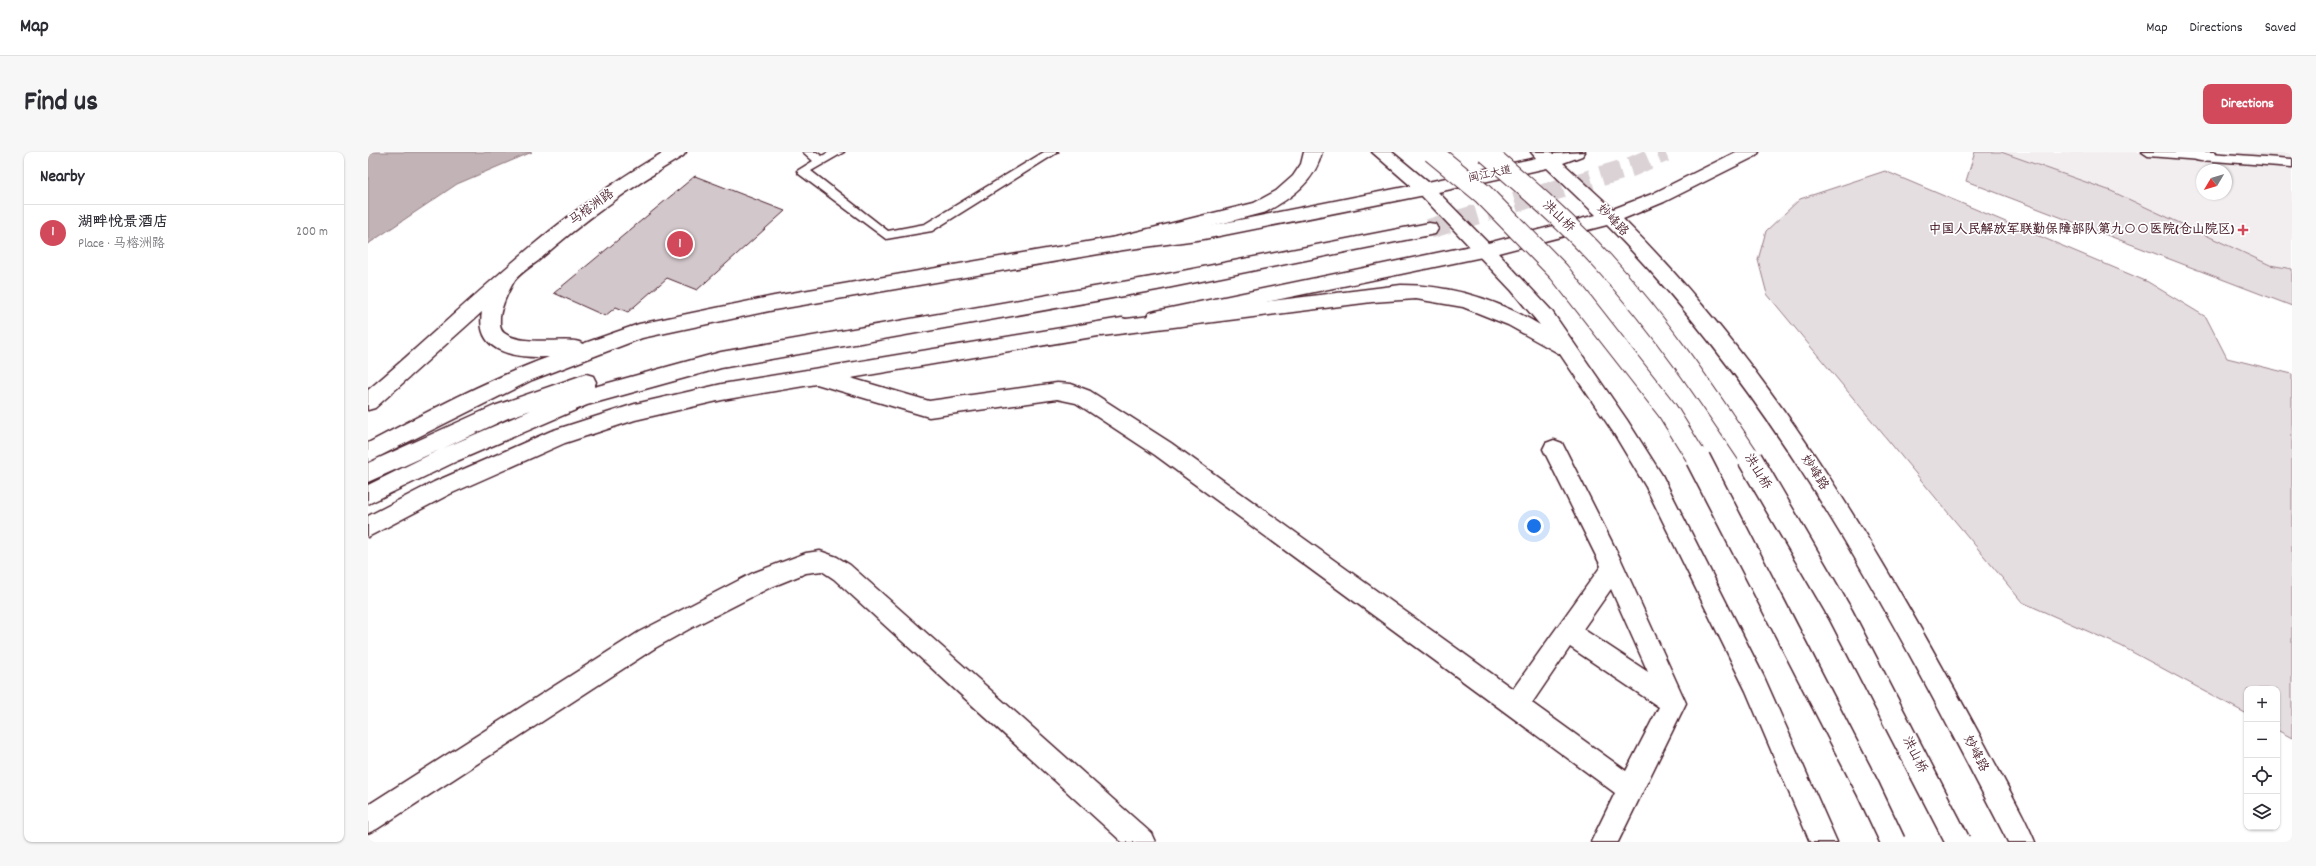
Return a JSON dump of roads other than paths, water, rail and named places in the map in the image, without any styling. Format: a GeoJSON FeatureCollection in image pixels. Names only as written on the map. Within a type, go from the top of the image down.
{"type":"FeatureCollection","features":[{"type":"Feature","properties":{"kind":"main road","name":"马榕洲路"},"geometry":{"type":"LineString","coordinates":[[368,402],[512,272],[591,207],[630,180],[677,152]]}},
{"type":"Feature","properties":{"kind":"main road"},"geometry":{"type":"LineString","coordinates":[[368,453],[461,404],[518,377],[639,331],[705,316],[1116,244],[1260,208],[1282,195],[1299,180],[1310,165],[1313,152]]}},
{"type":"Feature","properties":{"kind":"main road"},"geometry":{"type":"LineString","coordinates":[[1381,152],[1425,189],[1485,250],[1544,315],[1620,426],[1654,481],[1755,686],[1824,842]]}},
{"type":"Feature","properties":{"kind":"main road"},"geometry":{"type":"LineString","coordinates":[[1432,152],[1483,194],[1559,272],[1667,410],[1706,474],[1732,523],[1868,789],[1893,842]]}},
{"type":"Feature","properties":{"kind":"main road","name":"洪山桥"},"geometry":{"type":"LineString","coordinates":[[1486,152],[1530,190],[1602,262],[1682,359],[1717,409],[1754,466],[1831,598],[1958,842]]}},
{"type":"Feature","properties":{"kind":"main road","name":"闽江大道"},"geometry":{"type":"LineString","coordinates":[[1116,244],[1204,233],[1425,189],[1545,157],[1576,152]]}},
{"type":"Feature","properties":{"kind":"main road"},"geometry":{"type":"LineString","coordinates":[[368,527],[442,488],[558,436],[601,421],[722,392],[820,378],[1102,329],[1485,250],[1609,218],[1658,198],[1750,152]]}},
{"type":"Feature","properties":{"kind":"main road","name":"妙峰路"},"geometry":{"type":"LineString","coordinates":[[1545,157],[1663,272],[1691,304],[1737,362],[1802,454],[1914,638],[2022,842]]}},
{"type":"Feature","properties":{"kind":"main road"},"geometry":{"type":"LineString","coordinates":[[368,473],[501,412],[580,383],[650,364],[781,335],[979,299],[1426,223],[1157,283],[721,360],[583,398],[525,421],[449,455],[368,495]]}},
{"type":"Feature","properties":{"kind":"main road"},"geometry":{"type":"LineString","coordinates":[[512,272],[495,299],[488,319],[491,332],[498,340],[510,347],[532,350],[600,345]]}},
{"type":"Feature","properties":{"kind":"main road"},"geometry":{"type":"LineString","coordinates":[[1102,329],[1369,296],[1430,293],[1465,300],[1493,309],[1525,324],[1570,352]]}},
{"type":"Feature","properties":{"kind":"main road"},"geometry":{"type":"LineString","coordinates":[[820,378],[930,409],[1057,391],[1071,392],[1083,397],[1163,449],[1630,789]]}},
{"type":"Feature","properties":{"kind":"main road"},"geometry":{"type":"LineString","coordinates":[[1554,449],[1614,567],[1674,703]]}},
{"type":"Feature","properties":{"kind":"main road"},"geometry":{"type":"LineString","coordinates":[[368,820],[647,640],[691,616],[777,574],[800,564],[819,561],[832,564],[842,572],[1142,842]]}},
{"type":"Feature","properties":{"kind":"main road"},"geometry":{"type":"LineString","coordinates":[[1515,706],[1614,567]]}},
{"type":"Feature","properties":{"kind":"main road"},"geometry":{"type":"LineString","coordinates":[[1567,632],[1674,703]]}},
{"type":"Feature","properties":{"kind":"main road"},"geometry":{"type":"LineString","coordinates":[[1604,842],[1674,703]]}},
{"type":"Feature","properties":{"kind":"lane"},"geometry":{"type":"LineString","coordinates":[[809,152],[821,161]]}},
{"type":"Feature","properties":{"kind":"lane"},"geometry":{"type":"LineString","coordinates":[[838,152],[803,171],[886,235],[928,228],[1052,152]]}},
{"type":"Feature","properties":{"kind":"lane"},"geometry":{"type":"LineString","coordinates":[[2148,152],[2204,154],[2292,163]]}},
{"type":"Feature","properties":{"kind":"tunnel"},"geometry":{"type":"LineString","coordinates":[[1429,229],[1631,167],[1665,152]]}},
{"type":"Feature","properties":{"kind":"place","name":"中国人民解放军联勤保障部队第九〇〇医院(仓山院区)"},"geometry":{"type":"Point","coordinates":[2243,230]}},
{"type":"Feature","properties":{"kind":"place","name":"湖畔悦景酒店"},"geometry":{"type":"Point","coordinates":[680,244]}}]}
